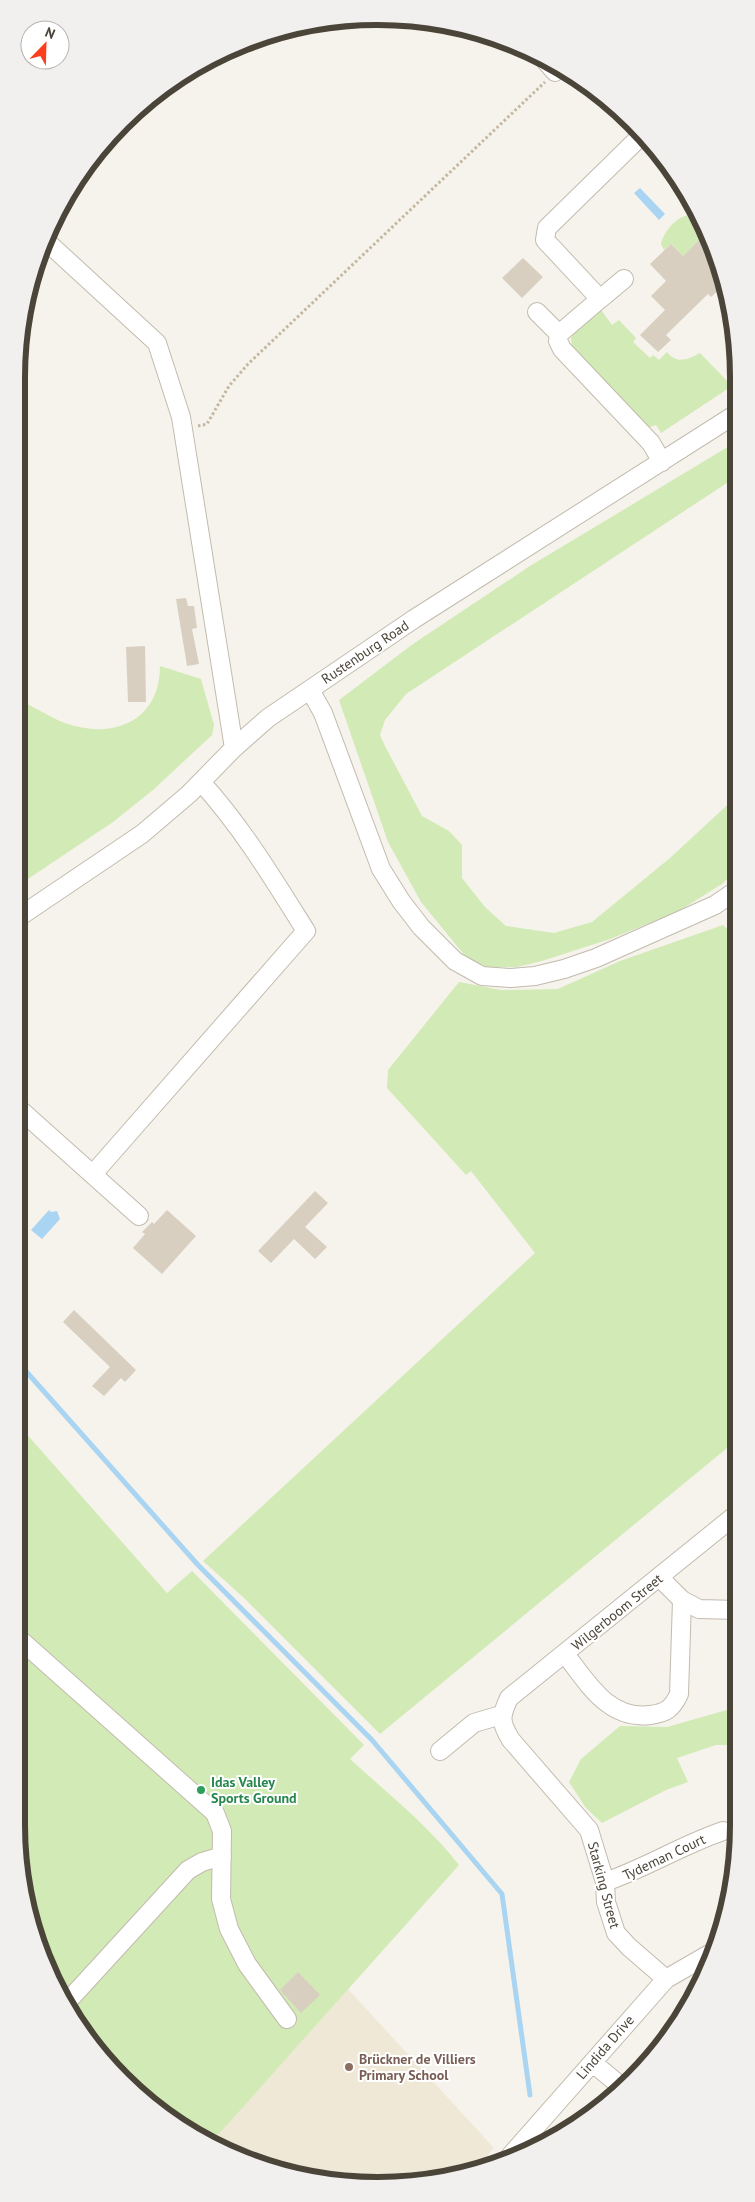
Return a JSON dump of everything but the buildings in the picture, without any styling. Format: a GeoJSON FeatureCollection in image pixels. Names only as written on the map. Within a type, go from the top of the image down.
{"type":"FeatureCollection","features":[{"type":"Feature","properties":{"kind":"street"},"geometry":{"type":"LineString","coordinates":[[600,299],[550,248],[545,240],[547,228],[638,139]]}},
{"type":"Feature","properties":{"kind":"street"},"geometry":{"type":"LineString","coordinates":[[51,246],[157,343],[181,416],[234,748]]}},
{"type":"Feature","properties":{"kind":"street"},"geometry":{"type":"LineString","coordinates":[[624,279],[559,334],[558,341],[562,349],[651,444],[662,462]]}},
{"type":"Feature","properties":{"kind":"street"},"geometry":{"type":"LineString","coordinates":[[537,312],[559,334]]}},
{"type":"Feature","properties":{"kind":"street","name":"Rustenburg Road"},"geometry":{"type":"LineString","coordinates":[[25,913],[142,834],[201,782],[234,748],[268,718],[518,552],[730,418]]}},
{"type":"Feature","properties":{"kind":"street"},"geometry":{"type":"LineString","coordinates":[[310,690],[323,713],[381,869],[401,901],[421,927],[455,961],[482,976],[511,978],[535,976],[564,969],[596,958],[706,909],[730,894]]}},
{"type":"Feature","properties":{"kind":"street"},"geometry":{"type":"LineString","coordinates":[[92,1174],[306,931],[265,866],[216,799],[201,782]]}},
{"type":"Feature","properties":{"kind":"street"},"geometry":{"type":"LineString","coordinates":[[25,1114],[139,1216]]}},
{"type":"Feature","properties":{"kind":"street","name":"Wilgerboom Street"},"geometry":{"type":"LineString","coordinates":[[501,1715],[509,1698],[730,1521]]}},
{"type":"Feature","properties":{"kind":"street"},"geometry":{"type":"LineString","coordinates":[[660,1578],[682,1600],[699,1609],[730,1610]]}},
{"type":"Feature","properties":{"kind":"street"},"geometry":{"type":"LineString","coordinates":[[565,1654],[607,1705],[620,1712],[635,1715],[664,1713],[673,1706],[679,1694],[682,1600]]}},
{"type":"Feature","properties":{"kind":"street"},"geometry":{"type":"LineString","coordinates":[[25,1644],[215,1813],[222,1831],[221,1899],[229,1929],[247,1964],[288,2019]]}},
{"type":"Feature","properties":{"kind":"street"},"geometry":{"type":"LineString","coordinates":[[440,1751],[474,1723],[501,1715]]}},
{"type":"Feature","properties":{"kind":"street","name":"Starking Street"},"geometry":{"type":"LineString","coordinates":[[501,1715],[503,1727],[511,1740],[589,1830],[605,1882],[606,1902],[616,1933],[629,1947],[666,1979]]}},
{"type":"Feature","properties":{"kind":"street","name":"Tydeman Court"},"geometry":{"type":"LineString","coordinates":[[605,1882],[628,1874],[701,1838],[723,1831]]}},
{"type":"Feature","properties":{"kind":"street"},"geometry":{"type":"LineString","coordinates":[[71,1999],[188,1870],[202,1862],[222,1856]]}},
{"type":"Feature","properties":{"kind":"street","name":"Lindida Drive"},"geometry":{"type":"LineString","coordinates":[[517,2148],[666,1979],[704,1956]]}},
{"type":"Feature","properties":{"kind":"street"},"geometry":{"type":"LineString","coordinates":[[593,2063],[617,2083]]}},
{"type":"Feature","properties":{"kind":"path"},"geometry":{"type":"LineString","coordinates":[[181,416],[195,427],[206,424],[229,386],[248,364],[555,72]]}},
{"type":"Feature","properties":{"kind":"shaded area","name":"Brückner de Villiers Primary School"},"geometry":{"type":"Polygon","coordinates":[[[348,1989],[494,2148],[483,2161],[469,2165],[424,2174],[378,2177],[331,2174],[286,2165],[243,2150],[216,2138],[348,1989]]]}},
{"type":"Feature","properties":{"kind":"green space"},"geometry":{"type":"Polygon","coordinates":[[[684,216],[691,216],[701,238],[683,256],[671,244],[664,250],[661,244],[668,230],[684,216]]]}},
{"type":"Feature","properties":{"kind":"green space"},"geometry":{"type":"Polygon","coordinates":[[[599,307],[612,325],[619,320],[636,338],[633,342],[650,358],[653,355],[659,360],[667,352],[679,360],[683,360],[700,353],[730,384],[730,387],[661,433],[656,425],[645,429],[573,353],[572,333],[599,307]]]}},
{"type":"Feature","properties":{"kind":"green space"},"geometry":{"type":"Polygon","coordinates":[[[730,446],[730,481],[406,694],[385,720],[380,735],[422,816],[449,831],[462,845],[462,878],[485,907],[506,926],[554,933],[592,922],[670,858],[730,802],[730,876],[722,884],[677,912],[610,939],[517,967],[487,967],[466,957],[421,902],[388,842],[339,700],[413,644],[530,566],[730,446]]]}},
{"type":"Feature","properties":{"kind":"green space"},"geometry":{"type":"Polygon","coordinates":[[[160,666],[201,679],[214,725],[212,735],[153,790],[113,822],[25,881],[25,703],[53,718],[83,728],[100,729],[116,727],[130,722],[142,713],[152,701],[158,685],[160,666]]]}},
{"type":"Feature","properties":{"kind":"green space"},"geometry":{"type":"Polygon","coordinates":[[[723,925],[730,932],[730,1446],[380,1734],[243,1597],[203,1561],[535,1253],[471,1171],[466,1175],[387,1088],[388,1070],[459,982],[501,990],[558,989],[620,961],[723,925]]]}},
{"type":"Feature","properties":{"kind":"green space","name":"Idas Valley Sports Ground"},"geometry":{"type":"Polygon","coordinates":[[[25,1432],[167,1593],[192,1571],[364,1745],[350,1759],[421,1823],[459,1865],[216,2138],[182,2118],[145,2090],[128,2074],[112,2057],[84,2020],[61,1980],[37,1916],[28,1871],[25,1824],[25,1432]]]}},
{"type":"Feature","properties":{"kind":"green space"},"geometry":{"type":"Polygon","coordinates":[[[730,1709],[730,1745],[716,1745],[677,1758],[688,1782],[666,1790],[602,1823],[586,1808],[569,1782],[581,1759],[620,1726],[667,1727],[730,1709]]]}},
{"type":"Feature","properties":{"kind":"water"},"geometry":{"type":"Polygon","coordinates":[[[640,188],[665,214],[659,220],[634,193],[640,188]]]}},
{"type":"Feature","properties":{"kind":"water"},"geometry":{"type":"Polygon","coordinates":[[[49,1210],[51,1212],[57,1211],[60,1219],[42,1239],[31,1230],[49,1210]]]}},
{"type":"Feature","properties":{"kind":"waterway"},"geometry":{"type":"LineString","coordinates":[[25,1370],[198,1565],[372,1740],[502,1894],[530,2095]]}},
{"type":"Feature","properties":{"kind":"place","name":"Idas Valley Sports Ground"},"geometry":{"type":"Point","coordinates":[201,1790]}},
{"type":"Feature","properties":{"kind":"place","name":"Brückner de Villiers Primary School"},"geometry":{"type":"Point","coordinates":[349,2067]}}]}
